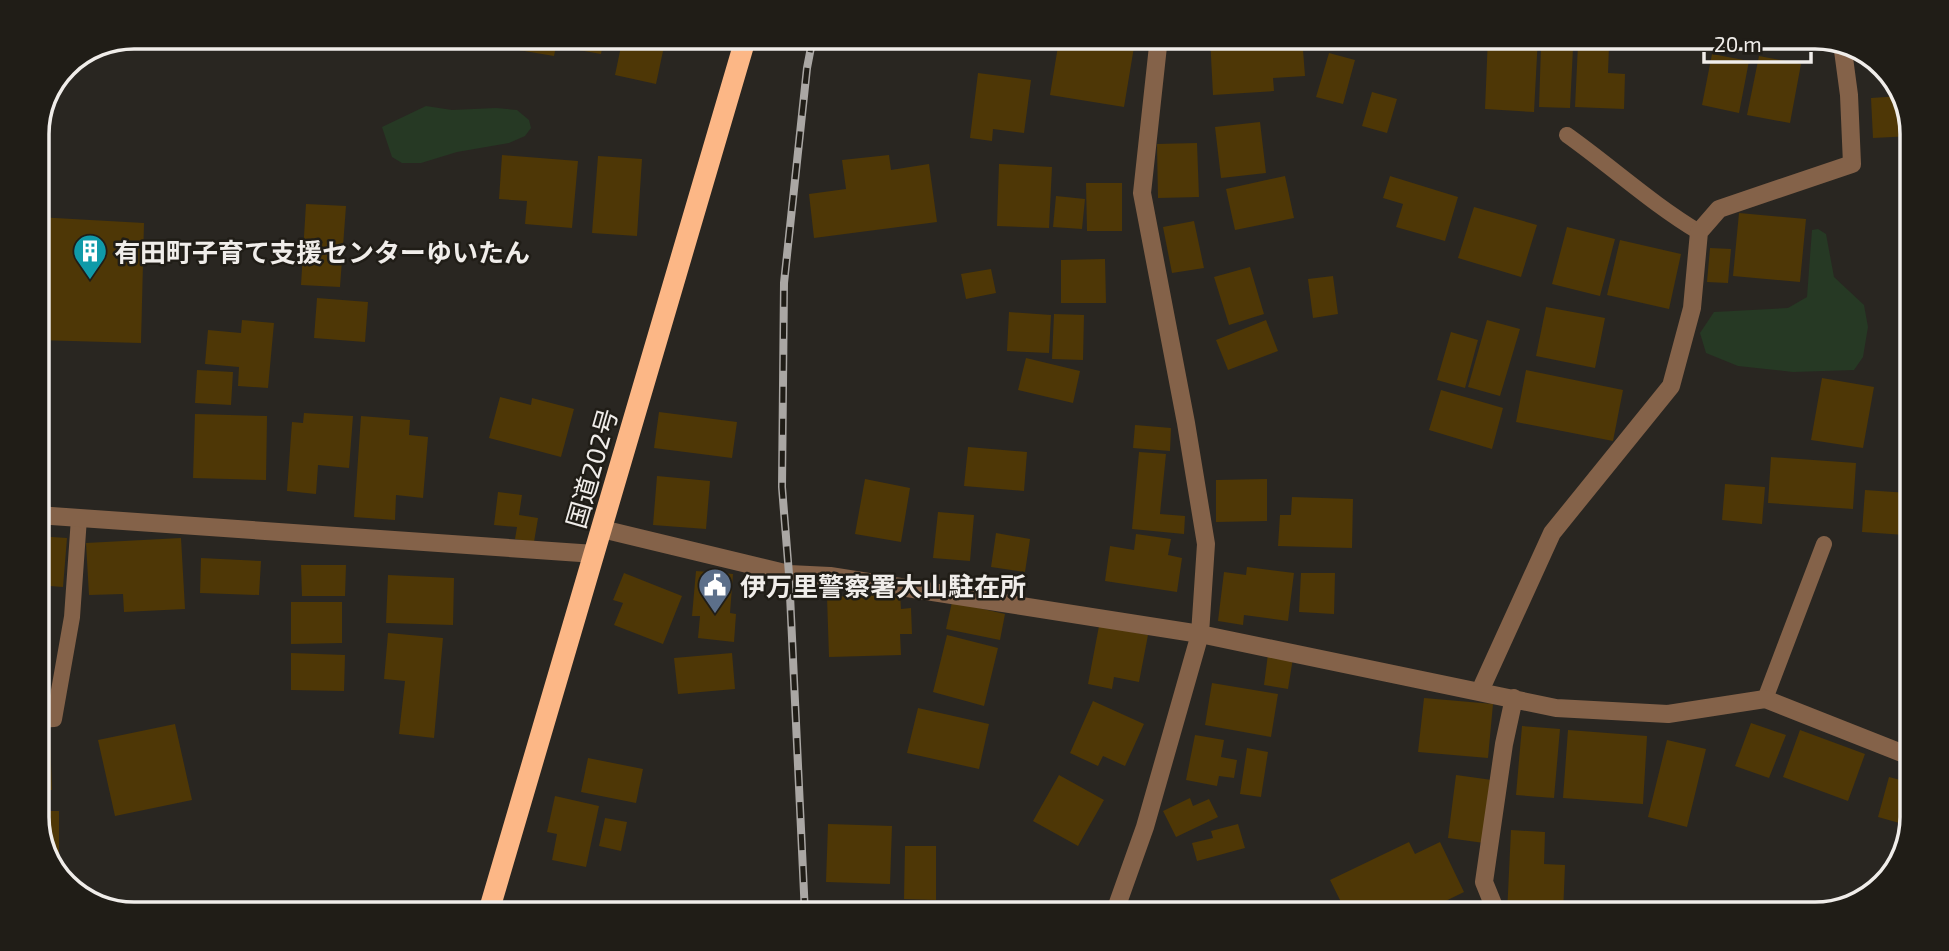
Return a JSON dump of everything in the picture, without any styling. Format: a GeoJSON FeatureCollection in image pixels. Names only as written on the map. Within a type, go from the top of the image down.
{"type":"FeatureCollection","features":[{"type":"Feature","properties":{"kind":"highway","name":"国道202号"},"geometry":{"type":"LineString","coordinates":[[492,902],[742,49]]}},
{"type":"Feature","properties":{"kind":"street"},"geometry":{"type":"LineString","coordinates":[[1118,902],[1145,827],[1200,634],[1206,544],[1142,193],[1158,49]]}},
{"type":"Feature","properties":{"kind":"street"},"geometry":{"type":"LineString","coordinates":[[1480,691],[1552,533],[1671,386],[1692,308],[1699,232],[1719,209],[1853,164],[1844,55]]}},
{"type":"Feature","properties":{"kind":"street"},"geometry":{"type":"LineString","coordinates":[[49,516],[595,554]]}},
{"type":"Feature","properties":{"kind":"street"},"geometry":{"type":"LineString","coordinates":[[602,528],[789,574],[830,576],[1200,634],[1556,708],[1668,713],[1765,699],[1900,752]]}},
{"type":"Feature","properties":{"kind":"street"},"geometry":{"type":"LineString","coordinates":[[1492,902],[1484,882],[1504,744],[1514,698]]}},
{"type":"Feature","properties":{"kind":"lane"},"geometry":{"type":"LineString","coordinates":[[1567,135],[1608,164],[1666,213],[1699,232]]}},
{"type":"Feature","properties":{"kind":"lane"},"geometry":{"type":"LineString","coordinates":[[49,719],[54,719],[72,617],[79,518]]}},
{"type":"Feature","properties":{"kind":"lane"},"geometry":{"type":"LineString","coordinates":[[1765,699],[1824,544]]}},
{"type":"Feature","properties":{"kind":"green space"},"geometry":{"type":"Polygon","coordinates":[[[426,106],[452,110],[517,110],[529,120],[531,128],[525,136],[509,143],[457,152],[421,163],[402,163],[392,157],[382,127],[426,106]]]}},
{"type":"Feature","properties":{"kind":"green space"},"geometry":{"type":"Polygon","coordinates":[[[1818,229],[1826,234],[1834,277],[1864,305],[1868,327],[1863,357],[1854,370],[1793,372],[1738,366],[1706,353],[1700,333],[1714,312],[1788,308],[1807,297],[1812,230],[1818,229]]]}},
{"type":"Feature","properties":{"kind":"building"},"geometry":{"type":"Polygon","coordinates":[[[512,49],[555,49],[554,56],[512,49]]]}},
{"type":"Feature","properties":{"kind":"building"},"geometry":{"type":"Polygon","coordinates":[[[573,49],[602,49],[601,54],[573,49]]]}},
{"type":"Feature","properties":{"kind":"building"},"geometry":{"type":"Polygon","coordinates":[[[620,49],[663,49],[656,84],[615,75],[620,49]]]}},
{"type":"Feature","properties":{"kind":"building"},"geometry":{"type":"Polygon","coordinates":[[[1058,49],[1134,49],[1124,107],[1050,95],[1058,49]]]}},
{"type":"Feature","properties":{"kind":"building"},"geometry":{"type":"Polygon","coordinates":[[[1211,49],[1303,49],[1305,76],[1273,78],[1274,91],[1213,95],[1211,49]]]}},
{"type":"Feature","properties":{"kind":"building"},"geometry":{"type":"Polygon","coordinates":[[[1488,49],[1537,49],[1534,112],[1485,109],[1488,49]]]}},
{"type":"Feature","properties":{"kind":"building"},"geometry":{"type":"Polygon","coordinates":[[[1541,49],[1573,49],[1570,108],[1539,107],[1541,49]]]}},
{"type":"Feature","properties":{"kind":"building"},"geometry":{"type":"Polygon","coordinates":[[[1578,49],[1609,49],[1608,73],[1625,74],[1624,109],[1575,107],[1578,49]]]}},
{"type":"Feature","properties":{"kind":"building"},"geometry":{"type":"Polygon","coordinates":[[[1329,53],[1355,60],[1343,104],[1316,97],[1329,53]]]}},
{"type":"Feature","properties":{"kind":"building"},"geometry":{"type":"Polygon","coordinates":[[[1712,54],[1749,61],[1739,113],[1702,105],[1712,54]]]}},
{"type":"Feature","properties":{"kind":"building"},"geometry":{"type":"Polygon","coordinates":[[[1759,56],[1801,64],[1790,123],[1747,115],[1759,56]]]}},
{"type":"Feature","properties":{"kind":"building"},"geometry":{"type":"Polygon","coordinates":[[[978,73],[1031,80],[1024,133],[993,129],[992,141],[970,138],[978,73]]]}},
{"type":"Feature","properties":{"kind":"building"},"geometry":{"type":"Polygon","coordinates":[[[1372,92],[1397,99],[1387,133],[1362,126],[1372,92]]]}},
{"type":"Feature","properties":{"kind":"building"},"geometry":{"type":"Polygon","coordinates":[[[1891,97],[1898,118],[1900,137],[1873,138],[1871,98],[1891,97]]]}},
{"type":"Feature","properties":{"kind":"building"},"geometry":{"type":"Polygon","coordinates":[[[1260,122],[1266,173],[1221,178],[1215,127],[1260,122]]]}},
{"type":"Feature","properties":{"kind":"building"},"geometry":{"type":"Polygon","coordinates":[[[1197,143],[1199,197],[1158,198],[1157,144],[1197,143]]]}},
{"type":"Feature","properties":{"kind":"building"},"geometry":{"type":"Polygon","coordinates":[[[502,155],[578,161],[572,228],[525,224],[527,201],[499,199],[502,155]]]}},
{"type":"Feature","properties":{"kind":"building"},"geometry":{"type":"Polygon","coordinates":[[[889,155],[891,170],[929,164],[937,222],[814,238],[809,194],[846,189],[842,160],[889,155]]]}},
{"type":"Feature","properties":{"kind":"building"},"geometry":{"type":"Polygon","coordinates":[[[598,156],[642,159],[637,236],[592,233],[598,156]]]}},
{"type":"Feature","properties":{"kind":"building"},"geometry":{"type":"Polygon","coordinates":[[[999,164],[1052,167],[1049,228],[997,226],[999,164]]]}},
{"type":"Feature","properties":{"kind":"building"},"geometry":{"type":"Polygon","coordinates":[[[1285,176],[1294,218],[1235,230],[1226,189],[1285,176]]]}},
{"type":"Feature","properties":{"kind":"building"},"geometry":{"type":"Polygon","coordinates":[[[1390,176],[1458,197],[1445,241],[1396,227],[1403,204],[1383,198],[1390,176]]]}},
{"type":"Feature","properties":{"kind":"building"},"geometry":{"type":"Polygon","coordinates":[[[1086,183],[1122,183],[1122,231],[1087,231],[1086,183]]]}},
{"type":"Feature","properties":{"kind":"building"},"geometry":{"type":"Polygon","coordinates":[[[1056,196],[1085,199],[1082,229],[1053,227],[1056,196]]]}},
{"type":"Feature","properties":{"kind":"building"},"geometry":{"type":"Polygon","coordinates":[[[306,204],[346,206],[340,287],[301,285],[306,204]]]}},
{"type":"Feature","properties":{"kind":"building"},"geometry":{"type":"Polygon","coordinates":[[[1474,207],[1537,225],[1521,277],[1458,258],[1474,207]]]}},
{"type":"Feature","properties":{"kind":"building"},"geometry":{"type":"Polygon","coordinates":[[[1739,213],[1806,219],[1800,282],[1733,276],[1739,213]]]}},
{"type":"Feature","properties":{"kind":"building","name":"有田町子育て支援センターゆいたん"},"geometry":{"type":"Polygon","coordinates":[[[49,218],[144,223],[141,343],[49,340],[49,218]]]}},
{"type":"Feature","properties":{"kind":"building"},"geometry":{"type":"Polygon","coordinates":[[[1194,221],[1204,268],[1172,273],[1163,227],[1194,221]]]}},
{"type":"Feature","properties":{"kind":"building"},"geometry":{"type":"Polygon","coordinates":[[[1567,227],[1615,239],[1600,296],[1552,284],[1567,227]]]}},
{"type":"Feature","properties":{"kind":"building"},"geometry":{"type":"Polygon","coordinates":[[[1620,240],[1681,254],[1669,309],[1607,295],[1620,240]]]}},
{"type":"Feature","properties":{"kind":"building"},"geometry":{"type":"Polygon","coordinates":[[[1710,248],[1731,249],[1728,283],[1707,282],[1710,248]]]}},
{"type":"Feature","properties":{"kind":"building"},"geometry":{"type":"Polygon","coordinates":[[[1105,259],[1106,303],[1061,303],[1061,260],[1105,259]]]}},
{"type":"Feature","properties":{"kind":"building"},"geometry":{"type":"Polygon","coordinates":[[[1250,267],[1264,314],[1229,325],[1214,277],[1250,267]]]}},
{"type":"Feature","properties":{"kind":"building"},"geometry":{"type":"Polygon","coordinates":[[[991,269],[996,293],[966,299],[961,274],[991,269]]]}},
{"type":"Feature","properties":{"kind":"building"},"geometry":{"type":"Polygon","coordinates":[[[1333,276],[1338,314],[1313,318],[1308,279],[1333,276]]]}},
{"type":"Feature","properties":{"kind":"building"},"geometry":{"type":"Polygon","coordinates":[[[317,298],[368,302],[365,342],[314,338],[317,298]]]}},
{"type":"Feature","properties":{"kind":"building"},"geometry":{"type":"Polygon","coordinates":[[[1546,307],[1605,318],[1595,368],[1536,356],[1546,307]]]}},
{"type":"Feature","properties":{"kind":"building"},"geometry":{"type":"Polygon","coordinates":[[[1009,312],[1051,315],[1049,353],[1007,351],[1009,312]]]}},
{"type":"Feature","properties":{"kind":"building"},"geometry":{"type":"Polygon","coordinates":[[[1054,314],[1084,315],[1083,360],[1052,359],[1054,314]]]}},
{"type":"Feature","properties":{"kind":"building"},"geometry":{"type":"Polygon","coordinates":[[[242,320],[274,323],[268,388],[238,386],[239,367],[205,364],[208,330],[241,333],[242,320]]]}},
{"type":"Feature","properties":{"kind":"building"},"geometry":{"type":"Polygon","coordinates":[[[1266,320],[1278,351],[1228,370],[1216,340],[1266,320]]]}},
{"type":"Feature","properties":{"kind":"building"},"geometry":{"type":"Polygon","coordinates":[[[1487,320],[1520,329],[1500,396],[1468,387],[1487,320]]]}},
{"type":"Feature","properties":{"kind":"building"},"geometry":{"type":"Polygon","coordinates":[[[1451,332],[1478,340],[1465,388],[1437,380],[1451,332]]]}},
{"type":"Feature","properties":{"kind":"building"},"geometry":{"type":"Polygon","coordinates":[[[1026,358],[1080,371],[1073,403],[1018,390],[1026,358]]]}},
{"type":"Feature","properties":{"kind":"building"},"geometry":{"type":"Polygon","coordinates":[[[197,370],[233,372],[231,405],[195,403],[197,370]]]}},
{"type":"Feature","properties":{"kind":"building"},"geometry":{"type":"Polygon","coordinates":[[[1526,370],[1623,390],[1613,441],[1516,422],[1526,370]]]}},
{"type":"Feature","properties":{"kind":"building"},"geometry":{"type":"Polygon","coordinates":[[[1822,378],[1874,387],[1863,448],[1811,440],[1822,378]]]}},
{"type":"Feature","properties":{"kind":"building"},"geometry":{"type":"Polygon","coordinates":[[[1441,390],[1503,408],[1492,449],[1429,430],[1441,390]]]}},
{"type":"Feature","properties":{"kind":"building"},"geometry":{"type":"Polygon","coordinates":[[[500,397],[531,405],[532,398],[574,409],[561,457],[489,438],[500,397]]]}},
{"type":"Feature","properties":{"kind":"building"},"geometry":{"type":"Polygon","coordinates":[[[659,412],[737,422],[732,458],[654,448],[659,412]]]}},
{"type":"Feature","properties":{"kind":"building"},"geometry":{"type":"Polygon","coordinates":[[[304,413],[353,416],[349,468],[318,465],[316,494],[287,491],[292,422],[303,423],[304,413]]]}},
{"type":"Feature","properties":{"kind":"building"},"geometry":{"type":"Polygon","coordinates":[[[195,414],[267,416],[266,480],[193,478],[195,414]]]}},
{"type":"Feature","properties":{"kind":"building"},"geometry":{"type":"Polygon","coordinates":[[[361,416],[410,420],[409,435],[428,437],[423,498],[396,495],[395,520],[354,517],[361,416]]]}},
{"type":"Feature","properties":{"kind":"building"},"geometry":{"type":"Polygon","coordinates":[[[1135,425],[1171,428],[1170,451],[1133,448],[1135,425]]]}},
{"type":"Feature","properties":{"kind":"building"},"geometry":{"type":"Polygon","coordinates":[[[968,447],[1027,452],[1024,491],[964,486],[968,447]]]}},
{"type":"Feature","properties":{"kind":"building"},"geometry":{"type":"Polygon","coordinates":[[[1139,452],[1166,454],[1160,514],[1185,516],[1184,534],[1132,529],[1139,452]]]}},
{"type":"Feature","properties":{"kind":"building"},"geometry":{"type":"Polygon","coordinates":[[[1771,457],[1856,463],[1853,509],[1768,503],[1771,457]]]}},
{"type":"Feature","properties":{"kind":"building"},"geometry":{"type":"Polygon","coordinates":[[[657,476],[710,481],[706,529],[653,525],[657,476]]]}},
{"type":"Feature","properties":{"kind":"building"},"geometry":{"type":"Polygon","coordinates":[[[865,479],[910,488],[901,542],[855,534],[865,479]]]}},
{"type":"Feature","properties":{"kind":"building"},"geometry":{"type":"Polygon","coordinates":[[[1267,479],[1267,521],[1216,522],[1216,480],[1267,479]]]}},
{"type":"Feature","properties":{"kind":"building"},"geometry":{"type":"Polygon","coordinates":[[[1725,484],[1765,487],[1762,524],[1722,520],[1725,484]]]}},
{"type":"Feature","properties":{"kind":"building"},"geometry":{"type":"Polygon","coordinates":[[[1865,490],[1900,492],[1900,535],[1862,532],[1865,490]]]}},
{"type":"Feature","properties":{"kind":"building"},"geometry":{"type":"Polygon","coordinates":[[[498,492],[522,495],[519,515],[538,518],[534,542],[515,539],[517,527],[494,525],[498,492]]]}},
{"type":"Feature","properties":{"kind":"building"},"geometry":{"type":"Polygon","coordinates":[[[1292,497],[1353,499],[1352,548],[1278,546],[1280,515],[1291,515],[1292,497]]]}},
{"type":"Feature","properties":{"kind":"building"},"geometry":{"type":"Polygon","coordinates":[[[938,512],[974,515],[970,561],[933,558],[938,512]]]}},
{"type":"Feature","properties":{"kind":"building"},"geometry":{"type":"Polygon","coordinates":[[[996,533],[1030,539],[1025,572],[991,567],[996,533]]]}},
{"type":"Feature","properties":{"kind":"building"},"geometry":{"type":"Polygon","coordinates":[[[1136,534],[1171,539],[1168,555],[1182,558],[1177,592],[1105,581],[1110,546],[1134,550],[1136,534]]]}},
{"type":"Feature","properties":{"kind":"building"},"geometry":{"type":"Polygon","coordinates":[[[49,537],[67,538],[63,587],[49,586],[49,537]]]}},
{"type":"Feature","properties":{"kind":"building"},"geometry":{"type":"Polygon","coordinates":[[[181,538],[185,609],[124,612],[123,594],[89,595],[86,543],[181,538]]]}},
{"type":"Feature","properties":{"kind":"building"},"geometry":{"type":"Polygon","coordinates":[[[201,558],[261,561],[259,595],[200,593],[201,558]]]}},
{"type":"Feature","properties":{"kind":"building"},"geometry":{"type":"Polygon","coordinates":[[[301,565],[346,565],[345,596],[302,596],[301,565]]]}},
{"type":"Feature","properties":{"kind":"building"},"geometry":{"type":"Polygon","coordinates":[[[1247,567],[1294,573],[1288,621],[1244,615],[1243,625],[1218,621],[1224,572],[1246,575],[1247,567]]]}},
{"type":"Feature","properties":{"kind":"building"},"geometry":{"type":"Polygon","coordinates":[[[696,571],[733,574],[730,613],[736,614],[734,642],[698,638],[700,616],[692,616],[696,571]]]}},
{"type":"Feature","properties":{"kind":"building"},"geometry":{"type":"Polygon","coordinates":[[[624,573],[682,596],[663,644],[614,625],[623,603],[613,600],[624,573]]]}},
{"type":"Feature","properties":{"kind":"building"},"geometry":{"type":"Polygon","coordinates":[[[1301,573],[1335,573],[1334,614],[1299,612],[1301,573]]]}},
{"type":"Feature","properties":{"kind":"building"},"geometry":{"type":"Polygon","coordinates":[[[388,575],[454,578],[453,625],[386,623],[388,575]]]}},
{"type":"Feature","properties":{"kind":"building"},"geometry":{"type":"Polygon","coordinates":[[[900,594],[901,609],[911,608],[912,634],[900,634],[901,655],[829,657],[827,597],[900,594]]]}},
{"type":"Feature","properties":{"kind":"building"},"geometry":{"type":"Polygon","coordinates":[[[291,602],[342,602],[342,643],[291,644],[291,602]]]}},
{"type":"Feature","properties":{"kind":"building"},"geometry":{"type":"Polygon","coordinates":[[[952,602],[1005,614],[1000,640],[946,629],[952,602]]]}},
{"type":"Feature","properties":{"kind":"building"},"geometry":{"type":"Polygon","coordinates":[[[1099,626],[1148,635],[1139,682],[1114,677],[1112,689],[1088,684],[1099,626]]]}},
{"type":"Feature","properties":{"kind":"building"},"geometry":{"type":"Polygon","coordinates":[[[388,633],[443,638],[434,738],[399,734],[405,681],[384,679],[388,633]]]}},
{"type":"Feature","properties":{"kind":"building"},"geometry":{"type":"Polygon","coordinates":[[[947,635],[998,648],[984,706],[933,692],[947,635]]]}},
{"type":"Feature","properties":{"kind":"building"},"geometry":{"type":"Polygon","coordinates":[[[291,653],[345,655],[344,691],[291,690],[291,653]]]}},
{"type":"Feature","properties":{"kind":"building"},"geometry":{"type":"Polygon","coordinates":[[[732,653],[735,689],[678,694],[674,658],[732,653]]]}},
{"type":"Feature","properties":{"kind":"building"},"geometry":{"type":"Polygon","coordinates":[[[1268,654],[1293,658],[1288,689],[1264,685],[1268,654]]]}},
{"type":"Feature","properties":{"kind":"building"},"geometry":{"type":"Polygon","coordinates":[[[1212,683],[1278,694],[1271,737],[1205,725],[1212,683]]]}},
{"type":"Feature","properties":{"kind":"building"},"geometry":{"type":"Polygon","coordinates":[[[1424,698],[1493,704],[1488,758],[1418,752],[1424,698]]]}},
{"type":"Feature","properties":{"kind":"building"},"geometry":{"type":"Polygon","coordinates":[[[1093,701],[1144,724],[1125,766],[1103,756],[1098,766],[1070,753],[1093,701]]]}},
{"type":"Feature","properties":{"kind":"building"},"geometry":{"type":"Polygon","coordinates":[[[918,708],[989,724],[979,769],[907,753],[918,708]]]}},
{"type":"Feature","properties":{"kind":"building"},"geometry":{"type":"Polygon","coordinates":[[[1751,723],[1786,735],[1769,778],[1735,766],[1751,723]]]}},
{"type":"Feature","properties":{"kind":"building"},"geometry":{"type":"Polygon","coordinates":[[[175,724],[192,800],[115,816],[98,740],[175,724]]]}},
{"type":"Feature","properties":{"kind":"building"},"geometry":{"type":"Polygon","coordinates":[[[1522,726],[1560,729],[1554,798],[1516,795],[1522,726]]]}},
{"type":"Feature","properties":{"kind":"building"},"geometry":{"type":"Polygon","coordinates":[[[1568,730],[1647,736],[1643,804],[1563,798],[1568,730]]]}},
{"type":"Feature","properties":{"kind":"building"},"geometry":{"type":"Polygon","coordinates":[[[1800,730],[1865,754],[1848,801],[1783,777],[1800,730]]]}},
{"type":"Feature","properties":{"kind":"building"},"geometry":{"type":"Polygon","coordinates":[[[1195,735],[1224,740],[1221,757],[1237,760],[1234,778],[1219,776],[1217,786],[1186,780],[1195,735]]]}},
{"type":"Feature","properties":{"kind":"building"},"geometry":{"type":"Polygon","coordinates":[[[49,737],[50,737],[52,790],[49,790],[49,737]]]}},
{"type":"Feature","properties":{"kind":"building"},"geometry":{"type":"Polygon","coordinates":[[[1667,740],[1706,749],[1687,827],[1648,817],[1667,740]]]}},
{"type":"Feature","properties":{"kind":"building"},"geometry":{"type":"Polygon","coordinates":[[[1247,748],[1268,752],[1261,797],[1240,794],[1247,748]]]}},
{"type":"Feature","properties":{"kind":"building"},"geometry":{"type":"Polygon","coordinates":[[[588,758],[643,769],[636,803],[581,792],[588,758]]]}},
{"type":"Feature","properties":{"kind":"building"},"geometry":{"type":"Polygon","coordinates":[[[1059,775],[1104,800],[1078,846],[1033,821],[1059,775]]]}},
{"type":"Feature","properties":{"kind":"building"},"geometry":{"type":"Polygon","coordinates":[[[1456,775],[1492,780],[1484,843],[1448,838],[1456,775]]]}},
{"type":"Feature","properties":{"kind":"building"},"geometry":{"type":"Polygon","coordinates":[[[1889,777],[1900,780],[1899,823],[1878,817],[1889,777]]]}},
{"type":"Feature","properties":{"kind":"building"},"geometry":{"type":"Polygon","coordinates":[[[555,796],[599,806],[586,867],[552,860],[557,834],[547,832],[555,796]]]}},
{"type":"Feature","properties":{"kind":"building"},"geometry":{"type":"Polygon","coordinates":[[[1190,798],[1193,806],[1209,799],[1218,817],[1176,837],[1163,811],[1190,798]]]}},
{"type":"Feature","properties":{"kind":"building"},"geometry":{"type":"Polygon","coordinates":[[[49,811],[59,811],[59,856],[51,833],[49,811]]]}},
{"type":"Feature","properties":{"kind":"building"},"geometry":{"type":"Polygon","coordinates":[[[605,818],[627,822],[621,851],[599,846],[605,818]]]}},
{"type":"Feature","properties":{"kind":"building"},"geometry":{"type":"Polygon","coordinates":[[[828,824],[892,826],[890,884],[826,882],[828,824]]]}},
{"type":"Feature","properties":{"kind":"building"},"geometry":{"type":"Polygon","coordinates":[[[1238,824],[1245,848],[1197,861],[1192,843],[1213,838],[1211,831],[1238,824]]]}},
{"type":"Feature","properties":{"kind":"building"},"geometry":{"type":"Polygon","coordinates":[[[1511,830],[1545,832],[1544,864],[1565,865],[1563,902],[1508,902],[1511,830]]]}},
{"type":"Feature","properties":{"kind":"building"},"geometry":{"type":"Polygon","coordinates":[[[1409,842],[1415,854],[1440,842],[1464,892],[1444,902],[1341,902],[1330,880],[1409,842]]]}},
{"type":"Feature","properties":{"kind":"building"},"geometry":{"type":"Polygon","coordinates":[[[905,846],[936,846],[936,900],[904,899],[905,846]]]}},
{"type":"Feature","properties":{"kind":"railway"},"geometry":{"type":"LineString","coordinates":[[804,902],[789,574],[782,487],[784,283],[811,49]]}},
{"type":"Feature","properties":{"kind":"place","name":"有田町子育て支援センターゆいたん"},"geometry":{"type":"Point","coordinates":[90,281]}},
{"type":"Feature","properties":{"kind":"place","name":"伊万里警察署大山駐在所"},"geometry":{"type":"Point","coordinates":[715,615]}}]}
